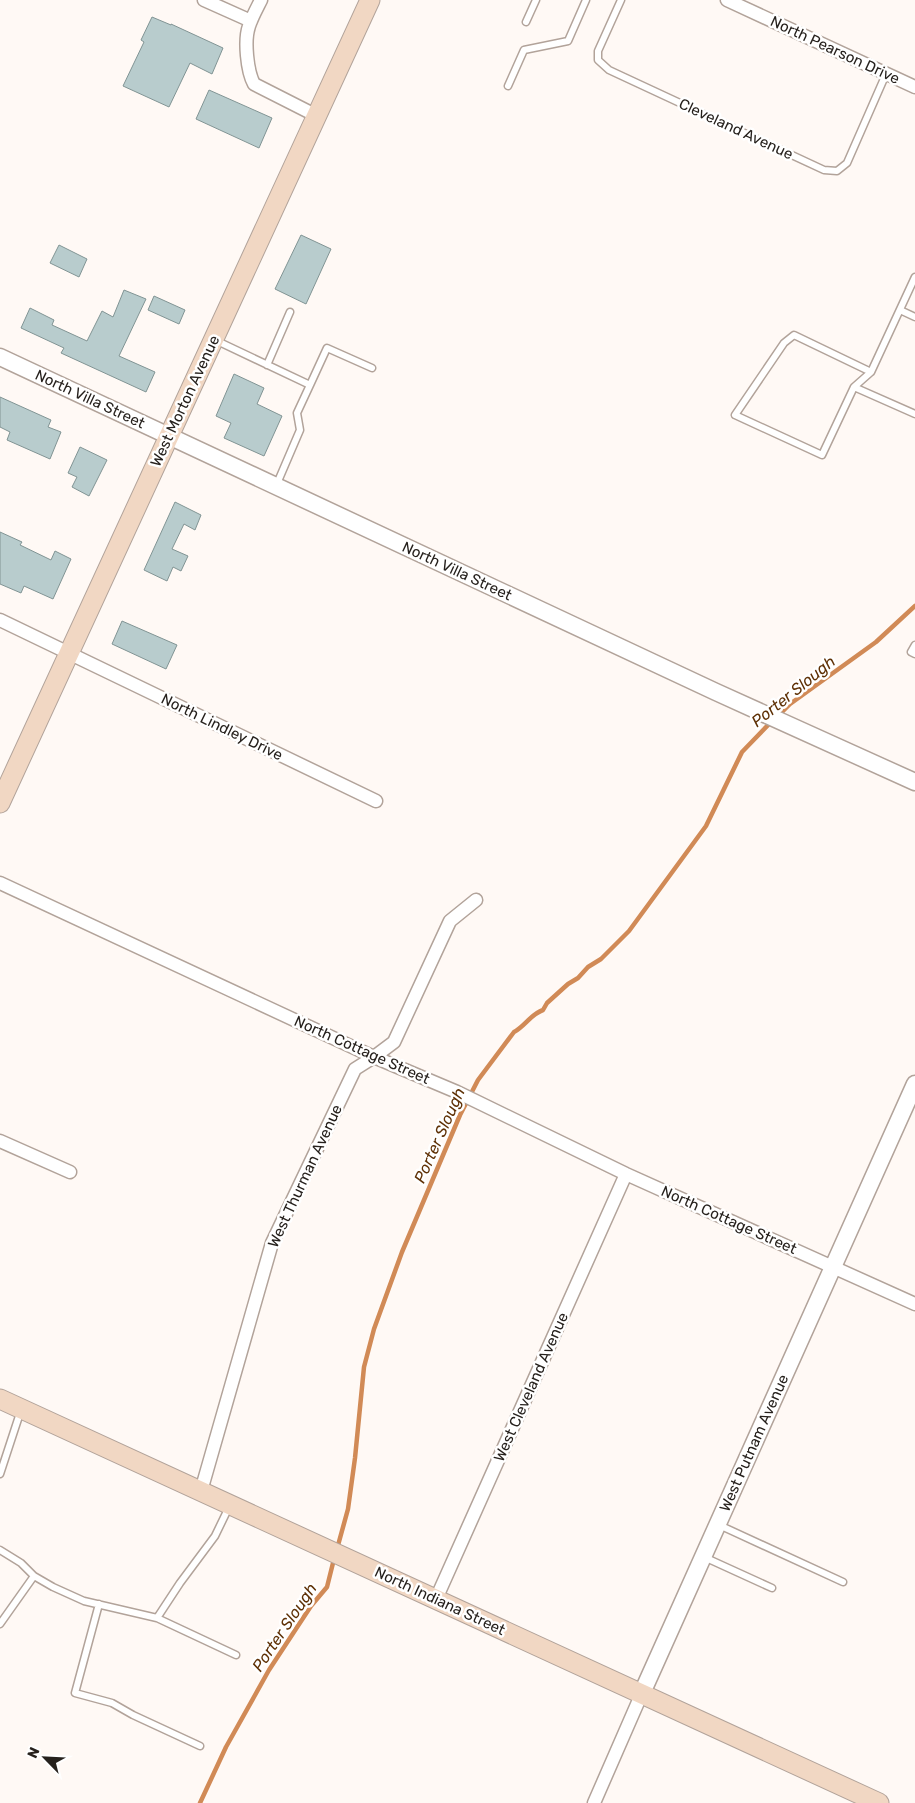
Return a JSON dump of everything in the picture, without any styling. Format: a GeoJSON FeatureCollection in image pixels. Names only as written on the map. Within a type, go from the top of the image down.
{"type":"FeatureCollection","features":[{"type":"Feature","properties":{"kind":"main road","name":"West Morton Avenue"},"geometry":{"type":"LineString","coordinates":[[0,802],[370,0]]}},
{"type":"Feature","properties":{"kind":"main road","name":"North Indiana Street"},"geometry":{"type":"LineString","coordinates":[[0,1399],[642,1693],[870,1801]]}},
{"type":"Feature","properties":{"kind":"street"},"geometry":{"type":"LineString","coordinates":[[204,0],[251,21]]}},
{"type":"Feature","properties":{"kind":"street"},"geometry":{"type":"LineString","coordinates":[[261,0],[248,27],[247,44],[250,76],[254,84],[316,116]]}},
{"type":"Feature","properties":{"kind":"street","name":"North Pearson Drive"},"geometry":{"type":"LineString","coordinates":[[728,0],[915,88]]}},
{"type":"Feature","properties":{"kind":"street","name":"North Villa Street"},"geometry":{"type":"LineString","coordinates":[[0,357],[788,725],[915,782]]}},
{"type":"Feature","properties":{"kind":"street","name":"North Lindley Drive"},"geometry":{"type":"LineString","coordinates":[[0,620],[376,801]]}},
{"type":"Feature","properties":{"kind":"street","name":"North Cottage Street"},"geometry":{"type":"LineString","coordinates":[[0,883],[374,1057],[457,1092],[626,1174],[915,1304]]}},
{"type":"Feature","properties":{"kind":"street","name":"West Thurman Avenue"},"geometry":{"type":"LineString","coordinates":[[201,1491],[272,1243],[355,1069],[394,1042],[450,921],[476,900]]}},
{"type":"Feature","properties":{"kind":"street","name":"West Putnam Avenue"},"geometry":{"type":"LineString","coordinates":[[594,1803],[915,1084]]}},
{"type":"Feature","properties":{"kind":"street"},"geometry":{"type":"LineString","coordinates":[[0,1141],[70,1172]]}},
{"type":"Feature","properties":{"kind":"street","name":"West Cleveland Avenue"},"geometry":{"type":"LineString","coordinates":[[436,1599],[626,1174]]}},
{"type":"Feature","properties":{"kind":"lane"},"geometry":{"type":"LineString","coordinates":[[526,22],[536,0]]}},
{"type":"Feature","properties":{"kind":"lane"},"geometry":{"type":"LineString","coordinates":[[508,86],[524,50],[568,41],[586,0]]}},
{"type":"Feature","properties":{"kind":"lane","name":"Cleveland Avenue"},"geometry":{"type":"LineString","coordinates":[[622,0],[598,51],[598,60],[604,66],[824,170],[837,171],[847,163],[886,74]]}},
{"type":"Feature","properties":{"kind":"lane"},"geometry":{"type":"LineString","coordinates":[[871,372],[794,335],[784,343],[735,415],[822,455],[854,387],[871,372],[915,277]]}},
{"type":"Feature","properties":{"kind":"lane"},"geometry":{"type":"LineString","coordinates":[[900,310],[915,317]]}},
{"type":"Feature","properties":{"kind":"lane"},"geometry":{"type":"LineString","coordinates":[[267,365],[290,312]]}},
{"type":"Feature","properties":{"kind":"lane"},"geometry":{"type":"LineString","coordinates":[[213,340],[310,385]]}},
{"type":"Feature","properties":{"kind":"lane"},"geometry":{"type":"LineString","coordinates":[[276,486],[300,430],[297,413],[327,348],[372,368]]}},
{"type":"Feature","properties":{"kind":"lane"},"geometry":{"type":"LineString","coordinates":[[854,387],[915,414]]}},
{"type":"Feature","properties":{"kind":"lane"},"geometry":{"type":"LineString","coordinates":[[915,645],[912,652],[915,654]]}},
{"type":"Feature","properties":{"kind":"lane"},"geometry":{"type":"LineString","coordinates":[[0,1474],[22,1409]]}},
{"type":"Feature","properties":{"kind":"lane"},"geometry":{"type":"LineString","coordinates":[[158,1618],[215,1536],[230,1504]]}},
{"type":"Feature","properties":{"kind":"lane"},"geometry":{"type":"LineString","coordinates":[[718,1524],[842,1582]]}},
{"type":"Feature","properties":{"kind":"lane"},"geometry":{"type":"LineString","coordinates":[[0,1550],[21,1563],[34,1576],[84,1601],[158,1618],[236,1655]]}},
{"type":"Feature","properties":{"kind":"lane"},"geometry":{"type":"LineString","coordinates":[[703,1557],[772,1588]]}},
{"type":"Feature","properties":{"kind":"lane"},"geometry":{"type":"LineString","coordinates":[[0,1624],[34,1576]]}},
{"type":"Feature","properties":{"kind":"lane"},"geometry":{"type":"LineString","coordinates":[[98,1604],[75,1693],[112,1703],[200,1746]]}},
{"type":"Feature","properties":{"kind":"building"},"geometry":{"type":"Polygon","coordinates":[[[152,17],[223,48],[212,74],[190,63],[169,107],[123,86],[144,42],[141,40],[152,17]]]}},
{"type":"Feature","properties":{"kind":"building"},"geometry":{"type":"Polygon","coordinates":[[[209,90],[272,118],[259,148],[196,119],[209,90]]]}},
{"type":"Feature","properties":{"kind":"building"},"geometry":{"type":"Polygon","coordinates":[[[301,235],[331,249],[306,304],[275,289],[301,235]]]}},
{"type":"Feature","properties":{"kind":"building"},"geometry":{"type":"Polygon","coordinates":[[[59,245],[87,259],[79,277],[50,263],[59,245]]]}},
{"type":"Feature","properties":{"kind":"building"},"geometry":{"type":"Polygon","coordinates":[[[124,290],[146,299],[119,356],[155,372],[146,392],[61,353],[64,348],[21,328],[30,308],[54,320],[52,325],[87,341],[102,311],[113,317],[124,290]]]}},
{"type":"Feature","properties":{"kind":"building"},"geometry":{"type":"Polygon","coordinates":[[[154,296],[185,310],[179,324],[148,310],[154,296]]]}},
{"type":"Feature","properties":{"kind":"building"},"geometry":{"type":"Polygon","coordinates":[[[234,374],[264,388],[257,404],[282,416],[264,456],[224,438],[231,423],[216,416],[234,374]]]}},
{"type":"Feature","properties":{"kind":"building"},"geometry":{"type":"Polygon","coordinates":[[[0,397],[51,420],[48,427],[61,432],[50,459],[7,440],[10,432],[0,427],[0,397]]]}},
{"type":"Feature","properties":{"kind":"building"},"geometry":{"type":"Polygon","coordinates":[[[80,447],[107,460],[89,496],[72,487],[77,477],[68,473],[80,447]]]}},
{"type":"Feature","properties":{"kind":"building"},"geometry":{"type":"Polygon","coordinates":[[[175,502],[201,515],[195,530],[184,524],[172,549],[188,556],[181,571],[173,567],[167,581],[144,570],[175,502]]]}},
{"type":"Feature","properties":{"kind":"building"},"geometry":{"type":"Polygon","coordinates":[[[0,532],[22,542],[20,545],[51,560],[55,551],[71,559],[53,599],[24,586],[21,593],[0,584],[0,532]]]}},
{"type":"Feature","properties":{"kind":"building"},"geometry":{"type":"Polygon","coordinates":[[[122,621],[177,645],[166,669],[112,644],[122,621]]]}},
{"type":"Feature","properties":{"kind":"waterway","name":"Porter Slough"},"geometry":{"type":"LineString","coordinates":[[778,716],[790,704],[876,642],[915,606]]}},
{"type":"Feature","properties":{"kind":"waterway","name":"Porter Slough"},"geometry":{"type":"LineString","coordinates":[[337,1549],[348,1509],[364,1367],[374,1329],[402,1252],[460,1115],[478,1080],[514,1032],[535,1014],[543,1010],[547,1003],[568,984],[578,978],[588,967],[601,959],[629,931],[706,826],[742,752],[772,721]]}},
{"type":"Feature","properties":{"kind":"waterway","name":"Porter Slough"},"geometry":{"type":"LineString","coordinates":[[200,1803],[226,1747],[269,1670],[311,1606],[327,1587],[334,1559]]}}]}
